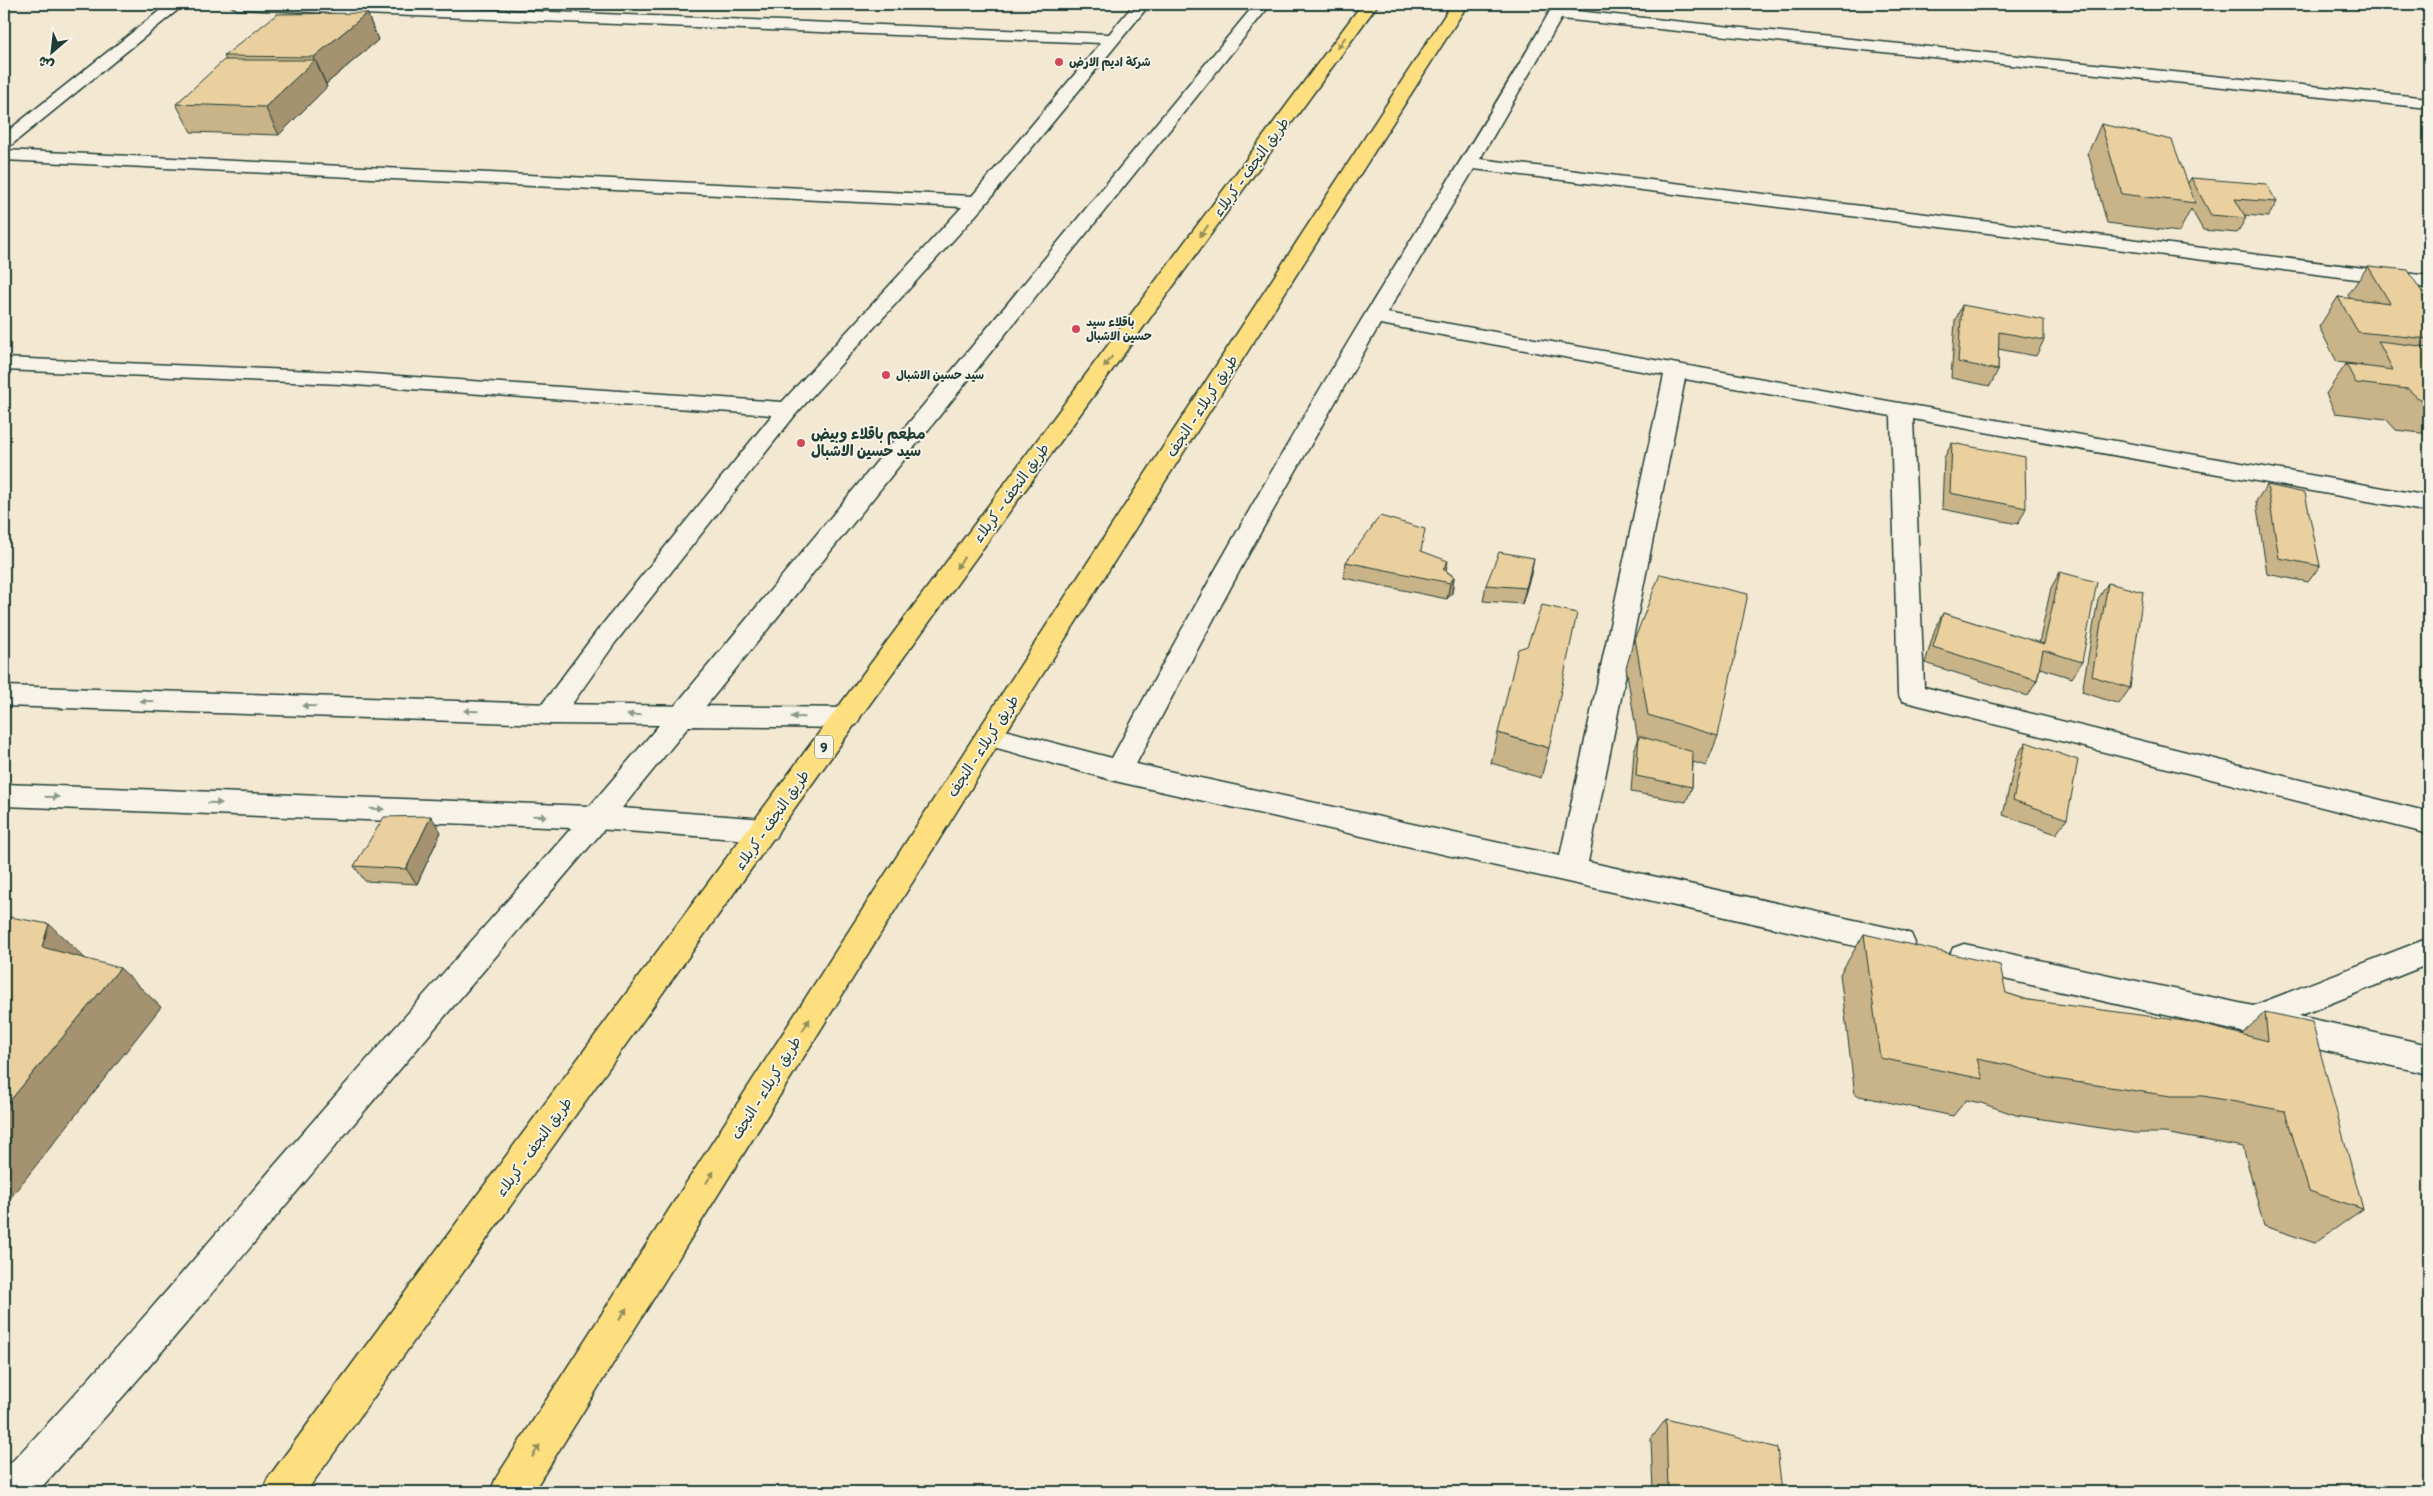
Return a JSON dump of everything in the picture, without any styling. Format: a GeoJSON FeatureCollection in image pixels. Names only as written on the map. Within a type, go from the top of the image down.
{"type":"FeatureCollection","features":[{"type":"Feature","properties":{"kind":"highway","name":"طريق النجف - کربلاء"},"geometry":{"type":"LineString","coordinates":[[282,1492],[765,830],[814,760],[1370,4]]}},
{"type":"Feature","properties":{"kind":"highway","name":"طريق کربلاء - النجف"},"geometry":{"type":"LineString","coordinates":[[510,1492],[989,736],[1460,4]]}},
{"type":"Feature","properties":{"kind":"street"},"geometry":{"type":"LineString","coordinates":[[4,142],[177,4]]}},
{"type":"Feature","properties":{"kind":"street"},"geometry":{"type":"LineString","coordinates":[[237,4],[1113,39]]}},
{"type":"Feature","properties":{"kind":"street"},"geometry":{"type":"LineString","coordinates":[[550,714],[606,636],[788,409],[977,202],[1142,4]]}},
{"type":"Feature","properties":{"kind":"street"},"geometry":{"type":"LineString","coordinates":[[10,1492],[78,1420],[190,1293],[293,1170],[597,818],[1263,4]]}},
{"type":"Feature","properties":{"kind":"street"},"geometry":{"type":"LineString","coordinates":[[2427,4],[2429,8]]}},
{"type":"Feature","properties":{"kind":"street"},"geometry":{"type":"LineString","coordinates":[[1119,771],[1185,646],[1374,317],[1470,163],[1559,9],[2429,103]]}},
{"type":"Feature","properties":{"kind":"street"},"geometry":{"type":"LineString","coordinates":[[4,155],[977,202]]}},
{"type":"Feature","properties":{"kind":"street"},"geometry":{"type":"LineString","coordinates":[[1470,163],[2429,282]]}},
{"type":"Feature","properties":{"kind":"street"},"geometry":{"type":"LineString","coordinates":[[1374,317],[2429,504]]}},
{"type":"Feature","properties":{"kind":"street"},"geometry":{"type":"LineString","coordinates":[[4,364],[341,378],[788,409]]}},
{"type":"Feature","properties":{"kind":"street"},"geometry":{"type":"LineString","coordinates":[[1572,870],[1676,370]]}},
{"type":"Feature","properties":{"kind":"street"},"geometry":{"type":"LineString","coordinates":[[1902,410],[1911,694],[2429,823]]}},
{"type":"Feature","properties":{"kind":"street"},"geometry":{"type":"LineString","coordinates":[[4,696],[550,714],[846,718]]}},
{"type":"Feature","properties":{"kind":"street"},"geometry":{"type":"LineString","coordinates":[[989,736],[1119,771],[2429,1059]]}},
{"type":"Feature","properties":{"kind":"street"},"geometry":{"type":"LineString","coordinates":[[4,795],[597,818],[765,830]]}},
{"type":"Feature","properties":{"kind":"street"},"geometry":{"type":"LineString","coordinates":[[2252,1020],[2429,951]]}},
{"type":"Feature","properties":{"kind":"building"},"geometry":{"type":"Polygon","coordinates":[[[367,13],[314,57],[224,56],[277,14],[367,13]]]}},
{"type":"Feature","properties":{"kind":"building"},"geometry":{"type":"Polygon","coordinates":[[[224,60],[315,60],[265,107],[176,104],[224,60]]]}},
{"type":"Feature","properties":{"kind":"building"},"geometry":{"type":"Polygon","coordinates":[[[2101,124],[2172,140],[2195,203],[2122,194],[2101,124]]]}},
{"type":"Feature","properties":{"kind":"building"},"geometry":{"type":"Polygon","coordinates":[[[2191,178],[2266,184],[2277,202],[2235,199],[2246,218],[2211,215],[2191,178]]]}},
{"type":"Feature","properties":{"kind":"building"},"geometry":{"type":"Polygon","coordinates":[[[2368,266],[2408,270],[2429,303],[2429,339],[2358,332],[2338,297],[2390,303],[2368,266]]]}},
{"type":"Feature","properties":{"kind":"building"},"geometry":{"type":"Polygon","coordinates":[[[1962,305],[2044,320],[2044,340],[1999,332],[1998,370],[1958,362],[1962,305]]]}},
{"type":"Feature","properties":{"kind":"building"},"geometry":{"type":"Polygon","coordinates":[[[2378,341],[2429,347],[2429,400],[2419,399],[2408,389],[2356,383],[2346,364],[2393,370],[2378,341]]]}},
{"type":"Feature","properties":{"kind":"building"},"geometry":{"type":"Polygon","coordinates":[[[1952,443],[2025,457],[2026,508],[1950,493],[1952,443]]]}},
{"type":"Feature","properties":{"kind":"building"},"geometry":{"type":"Polygon","coordinates":[[[2267,485],[2305,493],[2320,566],[2279,558],[2267,485]]]}},
{"type":"Feature","properties":{"kind":"building"},"geometry":{"type":"Polygon","coordinates":[[[1380,516],[1425,529],[1421,551],[1448,561],[1443,569],[1454,577],[1450,583],[1346,562],[1380,516]]]}},
{"type":"Feature","properties":{"kind":"building"},"geometry":{"type":"Polygon","coordinates":[[[1499,552],[1534,558],[1526,588],[1486,585],[1499,552]]]}},
{"type":"Feature","properties":{"kind":"building"},"geometry":{"type":"Polygon","coordinates":[[[2060,572],[2097,582],[2082,662],[2043,650],[2037,680],[1933,647],[1943,613],[2044,644],[2060,572]]]}},
{"type":"Feature","properties":{"kind":"building"},"geometry":{"type":"Polygon","coordinates":[[[1660,574],[1748,594],[1718,736],[1648,715],[1635,638],[1660,574]]]}},
{"type":"Feature","properties":{"kind":"building"},"geometry":{"type":"Polygon","coordinates":[[[2108,583],[2143,592],[2130,688],[2092,676],[2108,583]]]}},
{"type":"Feature","properties":{"kind":"building"},"geometry":{"type":"Polygon","coordinates":[[[1542,605],[1577,613],[1549,748],[1498,733],[1518,649],[1527,646],[1542,605]]]}},
{"type":"Feature","properties":{"kind":"building"},"geometry":{"type":"Polygon","coordinates":[[[1639,736],[1693,752],[1692,787],[1636,776],[1639,736]]]}},
{"type":"Feature","properties":{"kind":"building"},"geometry":{"type":"Polygon","coordinates":[[[2026,742],[2078,760],[2067,819],[2013,800],[2026,742]]]}},
{"type":"Feature","properties":{"kind":"building"},"geometry":{"type":"Polygon","coordinates":[[[431,816],[406,869],[354,866],[384,817],[431,816]]]}},
{"type":"Feature","properties":{"kind":"building"},"geometry":{"type":"Polygon","coordinates":[[[4,916],[49,924],[42,947],[120,968],[4,1108],[4,916]]]}},
{"type":"Feature","properties":{"kind":"building"},"geometry":{"type":"Polygon","coordinates":[[[1864,934],[2000,965],[2006,993],[2028,1000],[2192,1022],[2268,1041],[2265,1012],[2312,1022],[2363,1209],[2309,1191],[2285,1111],[2203,1096],[2171,1096],[2048,1078],[2012,1066],[1977,1059],[1983,1079],[1880,1058],[1864,934]]]}},
{"type":"Feature","properties":{"kind":"building"},"geometry":{"type":"Polygon","coordinates":[[[1666,1419],[1777,1448],[1782,1492],[1668,1492],[1666,1419]]]}},
{"type":"Feature","properties":{"kind":"place","name":"شركة اديم الارض"},"geometry":{"type":"Point","coordinates":[1059,62]}},
{"type":"Feature","properties":{"kind":"place","name":"باقلاء سيد حسين الاشبال"},"geometry":{"type":"Point","coordinates":[1076,329]}},
{"type":"Feature","properties":{"kind":"place","name":"سيد حسين الاشبال"},"geometry":{"type":"Point","coordinates":[886,375]}},
{"type":"Feature","properties":{"kind":"place","name":"مطعم باقلاء وبيض سيد حسين الاشبال"},"geometry":{"type":"Point","coordinates":[801,443]}}]}
